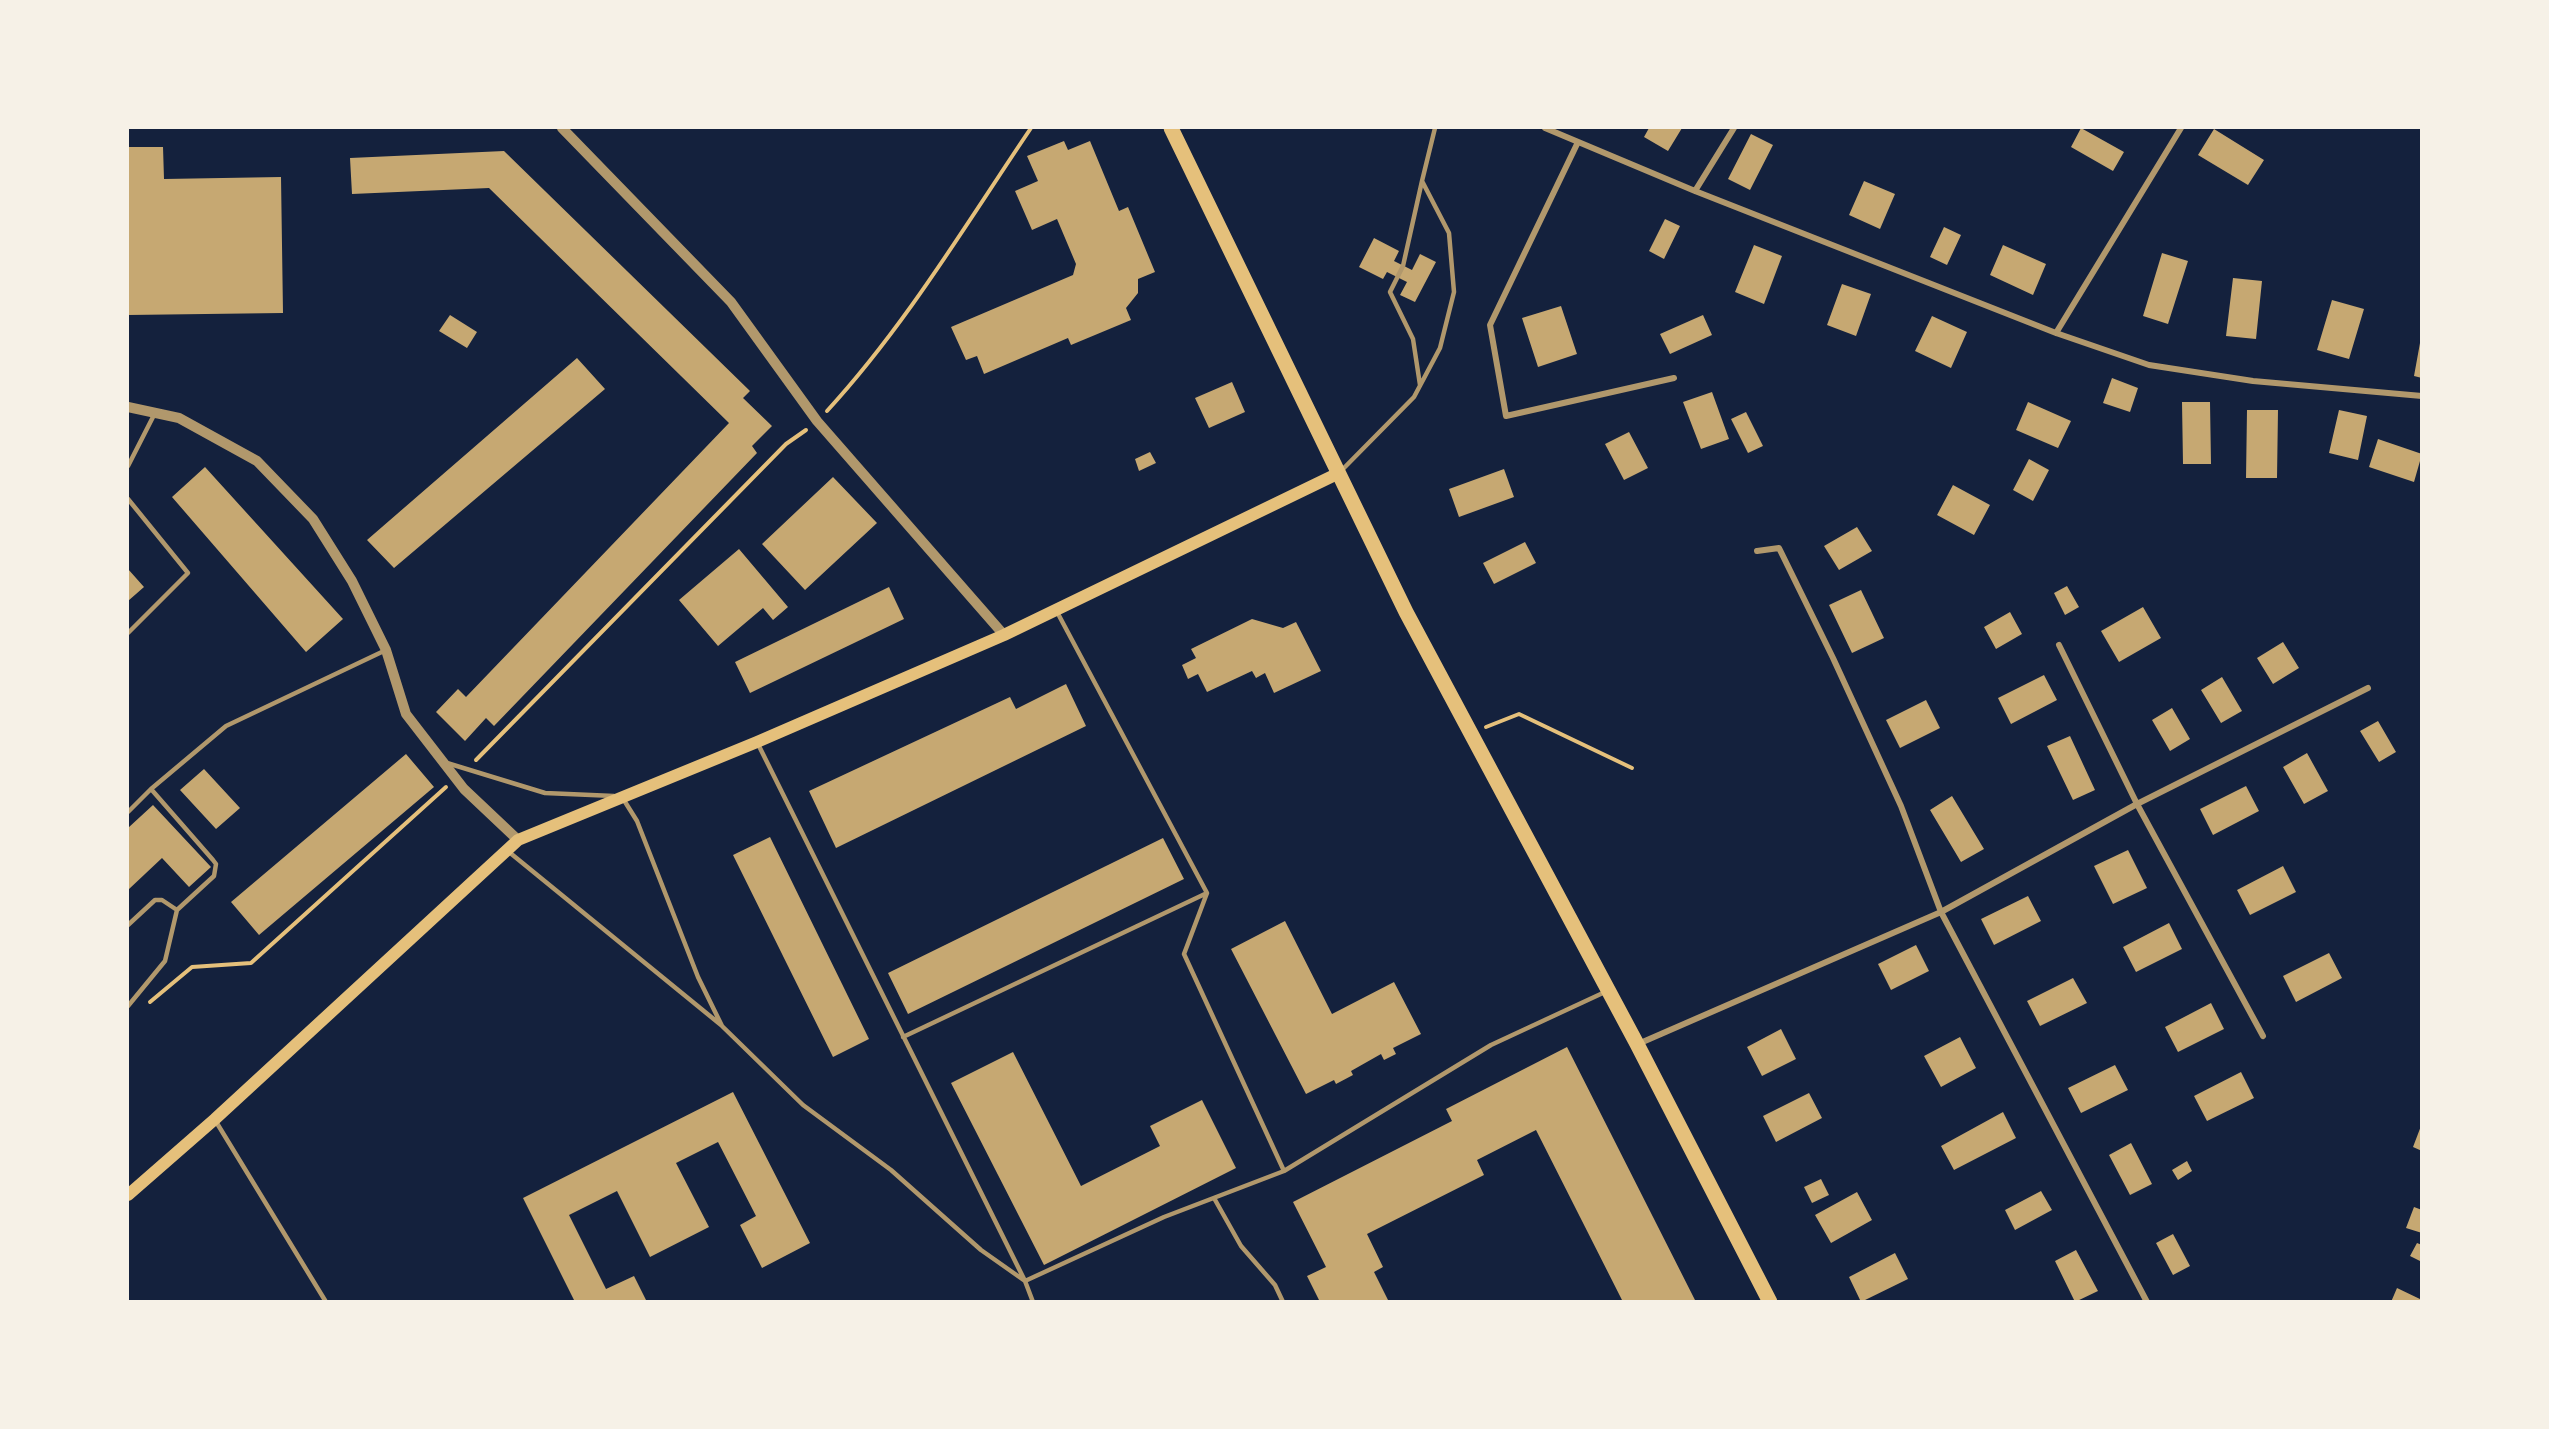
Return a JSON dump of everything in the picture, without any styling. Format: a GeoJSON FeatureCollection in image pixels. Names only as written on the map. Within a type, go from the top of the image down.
{"type":"FeatureCollection","features":[{"type":"Feature","properties":{"kind":"main road"},"geometry":{"type":"LineString","coordinates":[[1170,128],[1406,612],[1637,1044],[1770,1302]]}},
{"type":"Feature","properties":{"kind":"main road"},"geometry":{"type":"LineString","coordinates":[[129,1191],[215,1119],[518,840],[757,742],[1004,635],[1339,473]]}},
{"type":"Feature","properties":{"kind":"street"},"geometry":{"type":"LineString","coordinates":[[562,128],[731,302],[817,422],[1004,635]]}},
{"type":"Feature","properties":{"kind":"street"},"geometry":{"type":"LineString","coordinates":[[1545,128],[1695,191],[2056,333],[2149,365],[2253,381],[2421,396]]}},
{"type":"Feature","properties":{"kind":"street"},"geometry":{"type":"LineString","coordinates":[[1695,191],[1734,128]]}},
{"type":"Feature","properties":{"kind":"street"},"geometry":{"type":"LineString","coordinates":[[2056,333],[2181,128]]}},
{"type":"Feature","properties":{"kind":"street"},"geometry":{"type":"LineString","coordinates":[[1578,142],[1490,325],[1506,416],[1674,378]]}},
{"type":"Feature","properties":{"kind":"street"},"geometry":{"type":"LineString","coordinates":[[128,407],[179,418],[257,461],[314,519],[352,581],[386,650],[406,714],[456,779],[518,840]]}},
{"type":"Feature","properties":{"kind":"street"},"geometry":{"type":"LineString","coordinates":[[1757,551],[1779,548],[1901,806],[1941,912],[2147,1302]]}},
{"type":"Feature","properties":{"kind":"street"},"geometry":{"type":"LineString","coordinates":[[2059,645],[2137,804],[2263,1036]]}},
{"type":"Feature","properties":{"kind":"street"},"geometry":{"type":"LineString","coordinates":[[1637,1044],[1941,912],[2137,804],[2368,688]]}},
{"type":"Feature","properties":{"kind":"lane"},"geometry":{"type":"LineString","coordinates":[[1420,386],[1413,339],[1390,292],[1402,266],[1435,128]]}},
{"type":"Feature","properties":{"kind":"lane"},"geometry":{"type":"LineString","coordinates":[[1339,473],[1414,397],[1440,348],[1454,292],[1449,233],[1422,181]]}},
{"type":"Feature","properties":{"kind":"lane"},"geometry":{"type":"LineString","coordinates":[[128,466],[154,413]]}},
{"type":"Feature","properties":{"kind":"lane"},"geometry":{"type":"LineString","coordinates":[[128,499],[188,573],[128,633]]}},
{"type":"Feature","properties":{"kind":"lane"},"geometry":{"type":"LineString","coordinates":[[1056,610],[1207,892],[1184,954],[1284,1171]]}},
{"type":"Feature","properties":{"kind":"lane"},"geometry":{"type":"LineString","coordinates":[[128,812],[151,789],[226,726],[386,650]]}},
{"type":"Feature","properties":{"kind":"lane"},"geometry":{"type":"LineString","coordinates":[[757,742],[1025,1281],[1033,1302]]}},
{"type":"Feature","properties":{"kind":"lane"},"geometry":{"type":"LineString","coordinates":[[443,762],[544,793],[622,796],[637,821],[698,977],[722,1026]]}},
{"type":"Feature","properties":{"kind":"lane"},"geometry":{"type":"LineString","coordinates":[[128,1006],[165,962],[177,910],[214,876],[216,864],[151,789]]}},
{"type":"Feature","properties":{"kind":"lane"},"geometry":{"type":"LineString","coordinates":[[507,850],[722,1026],[803,1105],[891,1170],[981,1250],[1025,1281]]}},
{"type":"Feature","properties":{"kind":"lane"},"geometry":{"type":"LineString","coordinates":[[903,1036],[1207,892]]}},
{"type":"Feature","properties":{"kind":"lane"},"geometry":{"type":"LineString","coordinates":[[128,925],[155,900],[162,900],[177,910]]}},
{"type":"Feature","properties":{"kind":"lane"},"geometry":{"type":"LineString","coordinates":[[1025,1281],[1164,1217],[1284,1171],[1491,1045],[1608,991]]}},
{"type":"Feature","properties":{"kind":"lane"},"geometry":{"type":"LineString","coordinates":[[215,1119],[327,1302]]}},
{"type":"Feature","properties":{"kind":"lane"},"geometry":{"type":"LineString","coordinates":[[1214,1198],[1241,1246],[1275,1285],[1283,1302]]}},
{"type":"Feature","properties":{"kind":"path"},"geometry":{"type":"LineString","coordinates":[[466,769],[513,725],[786,444],[817,422],[865,369],[1031,128]]}},
{"type":"Feature","properties":{"kind":"path"},"geometry":{"type":"LineString","coordinates":[[1470,733],[1519,714],[1632,768]]}},
{"type":"Feature","properties":{"kind":"path"},"geometry":{"type":"LineString","coordinates":[[144,1007],[192,967],[251,963],[456,779]]}},
{"type":"Feature","properties":{"kind":"building"},"geometry":{"type":"Polygon","coordinates":[[[1649,128],[1682,128],[1668,151],[1644,137],[1649,128]]]}},
{"type":"Feature","properties":{"kind":"building"},"geometry":{"type":"Polygon","coordinates":[[[2081,128],[2124,152],[2113,171],[2071,147],[2081,128]]]}},
{"type":"Feature","properties":{"kind":"building"},"geometry":{"type":"Polygon","coordinates":[[[2214,129],[2264,160],[2248,185],[2198,155],[2214,129]]]}},
{"type":"Feature","properties":{"kind":"building"},"geometry":{"type":"Polygon","coordinates":[[[1751,134],[1773,145],[1750,190],[1728,179],[1751,134]]]}},
{"type":"Feature","properties":{"kind":"building"},"geometry":{"type":"Polygon","coordinates":[[[1064,141],[1068,150],[1090,141],[1119,211],[1128,207],[1155,272],[1138,279],[1138,293],[1126,308],[1131,320],[1071,345],[1068,338],[984,374],[977,356],[966,360],[951,327],[1073,275],[1076,264],[1057,219],[1032,230],[1015,191],[1038,181],[1027,156],[1064,141]]]}},
{"type":"Feature","properties":{"kind":"building"},"geometry":{"type":"Polygon","coordinates":[[[128,147],[163,147],[164,179],[281,177],[283,313],[128,315],[128,147]]]}},
{"type":"Feature","properties":{"kind":"building"},"geometry":{"type":"Polygon","coordinates":[[[504,151],[750,391],[743,398],[772,426],[752,446],[757,453],[494,726],[486,718],[465,741],[436,712],[458,689],[466,697],[729,423],[489,188],[352,194],[350,158],[504,151]]]}},
{"type":"Feature","properties":{"kind":"building"},"geometry":{"type":"Polygon","coordinates":[[[1864,181],[1895,194],[1880,229],[1849,215],[1864,181]]]}},
{"type":"Feature","properties":{"kind":"building"},"geometry":{"type":"Polygon","coordinates":[[[1665,219],[1680,226],[1664,259],[1649,251],[1665,219]]]}},
{"type":"Feature","properties":{"kind":"building"},"geometry":{"type":"Polygon","coordinates":[[[1944,227],[1961,235],[1947,265],[1930,257],[1944,227]]]}},
{"type":"Feature","properties":{"kind":"building"},"geometry":{"type":"Polygon","coordinates":[[[1374,238],[1399,251],[1394,261],[1412,270],[1420,254],[1436,262],[1415,302],[1400,295],[1407,282],[1387,272],[1383,279],[1359,267],[1374,238]]]}},
{"type":"Feature","properties":{"kind":"building"},"geometry":{"type":"Polygon","coordinates":[[[1754,245],[1782,256],[1764,304],[1735,292],[1754,245]]]}},
{"type":"Feature","properties":{"kind":"building"},"geometry":{"type":"Polygon","coordinates":[[[2003,245],[2046,264],[2033,295],[1990,275],[2003,245]]]}},
{"type":"Feature","properties":{"kind":"building"},"geometry":{"type":"Polygon","coordinates":[[[2162,253],[2188,261],[2168,324],[2143,316],[2162,253]]]}},
{"type":"Feature","properties":{"kind":"building"},"geometry":{"type":"Polygon","coordinates":[[[2233,278],[2262,281],[2256,339],[2226,336],[2233,278]]]}},
{"type":"Feature","properties":{"kind":"building"},"geometry":{"type":"Polygon","coordinates":[[[1842,284],[1871,294],[1856,336],[1827,325],[1842,284]]]}},
{"type":"Feature","properties":{"kind":"building"},"geometry":{"type":"Polygon","coordinates":[[[2332,300],[2364,309],[2349,359],[2317,350],[2332,300]]]}},
{"type":"Feature","properties":{"kind":"building"},"geometry":{"type":"Polygon","coordinates":[[[1561,306],[1577,354],[1538,367],[1522,318],[1561,306]]]}},
{"type":"Feature","properties":{"kind":"building"},"geometry":{"type":"Polygon","coordinates":[[[450,315],[477,332],[467,348],[439,331],[450,315]]]}},
{"type":"Feature","properties":{"kind":"building"},"geometry":{"type":"Polygon","coordinates":[[[1703,315],[1712,335],[1670,354],[1660,334],[1703,315]]]}},
{"type":"Feature","properties":{"kind":"building"},"geometry":{"type":"Polygon","coordinates":[[[1932,316],[1967,332],[1951,368],[1915,351],[1932,316]]]}},
{"type":"Feature","properties":{"kind":"building"},"geometry":{"type":"Polygon","coordinates":[[[2420,343],[2422,343],[2422,378],[2414,376],[2420,343]]]}},
{"type":"Feature","properties":{"kind":"building"},"geometry":{"type":"Polygon","coordinates":[[[577,358],[605,389],[394,568],[367,540],[577,358]]]}},
{"type":"Feature","properties":{"kind":"building"},"geometry":{"type":"Polygon","coordinates":[[[2112,378],[2138,388],[2130,412],[2103,403],[2112,378]]]}},
{"type":"Feature","properties":{"kind":"building"},"geometry":{"type":"Polygon","coordinates":[[[1232,382],[1245,412],[1209,428],[1195,398],[1232,382]]]}},
{"type":"Feature","properties":{"kind":"building"},"geometry":{"type":"Polygon","coordinates":[[[1712,392],[1729,439],[1701,449],[1683,402],[1712,392]]]}},
{"type":"Feature","properties":{"kind":"building"},"geometry":{"type":"Polygon","coordinates":[[[2028,402],[2071,421],[2058,448],[2016,430],[2028,402]]]}},
{"type":"Feature","properties":{"kind":"building"},"geometry":{"type":"Polygon","coordinates":[[[2182,402],[2210,402],[2211,464],[2183,464],[2182,402]]]}},
{"type":"Feature","properties":{"kind":"building"},"geometry":{"type":"Polygon","coordinates":[[[2247,410],[2278,410],[2277,478],[2246,478],[2247,410]]]}},
{"type":"Feature","properties":{"kind":"building"},"geometry":{"type":"Polygon","coordinates":[[[2339,410],[2367,416],[2358,460],[2329,453],[2339,410]]]}},
{"type":"Feature","properties":{"kind":"building"},"geometry":{"type":"Polygon","coordinates":[[[1746,412],[1763,446],[1748,453],[1731,419],[1746,412]]]}},
{"type":"Feature","properties":{"kind":"building"},"geometry":{"type":"Polygon","coordinates":[[[1629,432],[1648,468],[1624,480],[1605,444],[1629,432]]]}},
{"type":"Feature","properties":{"kind":"building"},"geometry":{"type":"Polygon","coordinates":[[[2378,439],[2422,454],[2414,482],[2369,467],[2378,439]]]}},
{"type":"Feature","properties":{"kind":"building"},"geometry":{"type":"Polygon","coordinates":[[[1150,452],[1156,463],[1139,471],[1135,459],[1150,452]]]}},
{"type":"Feature","properties":{"kind":"building"},"geometry":{"type":"Polygon","coordinates":[[[2029,459],[2049,470],[2033,501],[2013,490],[2029,459]]]}},
{"type":"Feature","properties":{"kind":"building"},"geometry":{"type":"Polygon","coordinates":[[[205,467],[343,619],[306,652],[172,497],[205,467]]]}},
{"type":"Feature","properties":{"kind":"building"},"geometry":{"type":"Polygon","coordinates":[[[1504,469],[1514,497],[1459,517],[1449,489],[1504,469]]]}},
{"type":"Feature","properties":{"kind":"building"},"geometry":{"type":"Polygon","coordinates":[[[833,477],[877,523],[805,590],[762,544],[833,477]]]}},
{"type":"Feature","properties":{"kind":"building"},"geometry":{"type":"Polygon","coordinates":[[[1953,485],[1990,505],[1974,535],[1937,515],[1953,485]]]}},
{"type":"Feature","properties":{"kind":"building"},"geometry":{"type":"Polygon","coordinates":[[[1857,527],[1872,551],[1839,570],[1824,546],[1857,527]]]}},
{"type":"Feature","properties":{"kind":"building"},"geometry":{"type":"Polygon","coordinates":[[[1525,542],[1536,563],[1494,584],[1483,563],[1525,542]]]}},
{"type":"Feature","properties":{"kind":"building"},"geometry":{"type":"Polygon","coordinates":[[[739,549],[788,607],[773,620],[763,608],[718,646],[679,600],[739,549]]]}},
{"type":"Feature","properties":{"kind":"building"},"geometry":{"type":"Polygon","coordinates":[[[128,569],[144,587],[128,601],[128,569]]]}},
{"type":"Feature","properties":{"kind":"building"},"geometry":{"type":"Polygon","coordinates":[[[2067,586],[2079,607],[2065,615],[2054,593],[2067,586]]]}},
{"type":"Feature","properties":{"kind":"building"},"geometry":{"type":"Polygon","coordinates":[[[889,587],[904,619],[750,693],[735,662],[889,587]]]}},
{"type":"Feature","properties":{"kind":"building"},"geometry":{"type":"Polygon","coordinates":[[[1861,590],[1884,638],[1852,653],[1829,605],[1861,590]]]}},
{"type":"Feature","properties":{"kind":"building"},"geometry":{"type":"Polygon","coordinates":[[[2143,607],[2161,638],[2119,662],[2101,631],[2143,607]]]}},
{"type":"Feature","properties":{"kind":"building"},"geometry":{"type":"Polygon","coordinates":[[[2010,612],[2022,634],[1996,649],[1984,627],[2010,612]]]}},
{"type":"Feature","properties":{"kind":"building"},"geometry":{"type":"Polygon","coordinates":[[[1252,619],[1283,628],[1296,622],[1321,671],[1274,693],[1265,673],[1256,678],[1252,671],[1207,692],[1198,674],[1188,679],[1182,665],[1196,658],[1191,649],[1252,619]]]}},
{"type":"Feature","properties":{"kind":"building"},"geometry":{"type":"Polygon","coordinates":[[[2283,642],[2299,668],[2273,684],[2257,658],[2283,642]]]}},
{"type":"Feature","properties":{"kind":"building"},"geometry":{"type":"Polygon","coordinates":[[[2044,675],[2057,700],[2011,724],[1998,698],[2044,675]]]}},
{"type":"Feature","properties":{"kind":"building"},"geometry":{"type":"Polygon","coordinates":[[[2222,677],[2242,711],[2221,723],[2201,690],[2222,677]]]}},
{"type":"Feature","properties":{"kind":"building"},"geometry":{"type":"Polygon","coordinates":[[[1066,684],[1086,726],[836,848],[809,791],[1010,697],[1016,709],[1066,684]]]}},
{"type":"Feature","properties":{"kind":"building"},"geometry":{"type":"Polygon","coordinates":[[[1926,700],[1940,728],[1900,748],[1886,720],[1926,700]]]}},
{"type":"Feature","properties":{"kind":"building"},"geometry":{"type":"Polygon","coordinates":[[[2172,708],[2190,739],[2170,751],[2152,720],[2172,708]]]}},
{"type":"Feature","properties":{"kind":"building"},"geometry":{"type":"Polygon","coordinates":[[[2378,721],[2396,752],[2379,762],[2360,731],[2378,721]]]}},
{"type":"Feature","properties":{"kind":"building"},"geometry":{"type":"Polygon","coordinates":[[[2070,736],[2095,790],[2073,800],[2047,746],[2070,736]]]}},
{"type":"Feature","properties":{"kind":"building"},"geometry":{"type":"Polygon","coordinates":[[[2307,753],[2328,791],[2304,804],[2283,767],[2307,753]]]}},
{"type":"Feature","properties":{"kind":"building"},"geometry":{"type":"Polygon","coordinates":[[[406,754],[434,787],[259,935],[231,902],[406,754]]]}},
{"type":"Feature","properties":{"kind":"building"},"geometry":{"type":"Polygon","coordinates":[[[204,769],[240,808],[216,829],[180,790],[204,769]]]}},
{"type":"Feature","properties":{"kind":"building"},"geometry":{"type":"Polygon","coordinates":[[[2246,786],[2259,811],[2213,835],[2200,809],[2246,786]]]}},
{"type":"Feature","properties":{"kind":"building"},"geometry":{"type":"Polygon","coordinates":[[[1952,796],[1984,849],[1961,862],[1930,810],[1952,796]]]}},
{"type":"Feature","properties":{"kind":"building"},"geometry":{"type":"Polygon","coordinates":[[[153,805],[211,867],[189,887],[162,858],[128,890],[128,828],[153,805]]]}},
{"type":"Feature","properties":{"kind":"building"},"geometry":{"type":"Polygon","coordinates":[[[770,837],[869,1039],[833,1057],[733,855],[770,837]]]}},
{"type":"Feature","properties":{"kind":"building"},"geometry":{"type":"Polygon","coordinates":[[[1163,838],[1184,879],[908,1014],[888,973],[1163,838]]]}},
{"type":"Feature","properties":{"kind":"building"},"geometry":{"type":"Polygon","coordinates":[[[2128,850],[2147,888],[2113,904],[2094,866],[2128,850]]]}},
{"type":"Feature","properties":{"kind":"building"},"geometry":{"type":"Polygon","coordinates":[[[2283,866],[2296,892],[2250,915],[2237,890],[2283,866]]]}},
{"type":"Feature","properties":{"kind":"building"},"geometry":{"type":"Polygon","coordinates":[[[2028,896],[2041,921],[1994,945],[1981,919],[2028,896]]]}},
{"type":"Feature","properties":{"kind":"building"},"geometry":{"type":"Polygon","coordinates":[[[1285,921],[1332,1014],[1394,982],[1421,1034],[1393,1048],[1396,1054],[1384,1060],[1381,1054],[1351,1071],[1353,1075],[1336,1084],[1334,1080],[1306,1094],[1231,949],[1285,921]]]}},
{"type":"Feature","properties":{"kind":"building"},"geometry":{"type":"Polygon","coordinates":[[[2169,923],[2182,949],[2136,972],[2123,947],[2169,923]]]}},
{"type":"Feature","properties":{"kind":"building"},"geometry":{"type":"Polygon","coordinates":[[[1916,945],[1929,971],[1891,990],[1878,964],[1916,945]]]}},
{"type":"Feature","properties":{"kind":"building"},"geometry":{"type":"Polygon","coordinates":[[[2329,953],[2342,978],[2296,1002],[2283,976],[2329,953]]]}},
{"type":"Feature","properties":{"kind":"building"},"geometry":{"type":"Polygon","coordinates":[[[2073,978],[2087,1003],[2040,1026],[2027,1001],[2073,978]]]}},
{"type":"Feature","properties":{"kind":"building"},"geometry":{"type":"Polygon","coordinates":[[[2211,1003],[2224,1029],[2178,1052],[2165,1027],[2211,1003]]]}},
{"type":"Feature","properties":{"kind":"building"},"geometry":{"type":"Polygon","coordinates":[[[1781,1029],[1796,1059],[1762,1076],[1747,1047],[1781,1029]]]}},
{"type":"Feature","properties":{"kind":"building"},"geometry":{"type":"Polygon","coordinates":[[[1960,1037],[1976,1068],[1941,1087],[1924,1056],[1960,1037]]]}},
{"type":"Feature","properties":{"kind":"building"},"geometry":{"type":"Polygon","coordinates":[[[1567,1047],[1696,1302],[1623,1302],[1536,1130],[1477,1160],[1484,1175],[1367,1234],[1383,1267],[1374,1272],[1389,1302],[1320,1302],[1307,1276],[1326,1267],[1293,1202],[1452,1121],[1446,1109],[1567,1047]]]}},
{"type":"Feature","properties":{"kind":"building"},"geometry":{"type":"Polygon","coordinates":[[[1013,1052],[1081,1186],[1160,1146],[1150,1126],[1202,1100],[1236,1168],[1044,1265],[951,1083],[1013,1052]]]}},
{"type":"Feature","properties":{"kind":"building"},"geometry":{"type":"Polygon","coordinates":[[[2115,1065],[2128,1090],[2081,1113],[2068,1088],[2115,1065]]]}},
{"type":"Feature","properties":{"kind":"building"},"geometry":{"type":"Polygon","coordinates":[[[2241,1072],[2254,1098],[2207,1121],[2194,1096],[2241,1072]]]}},
{"type":"Feature","properties":{"kind":"building"},"geometry":{"type":"Polygon","coordinates":[[[733,1092],[810,1243],[762,1268],[740,1225],[756,1216],[718,1142],[676,1163],[709,1227],[650,1257],[617,1191],[569,1215],[606,1289],[634,1276],[647,1302],[575,1302],[523,1198],[733,1092]]]}},
{"type":"Feature","properties":{"kind":"building"},"geometry":{"type":"Polygon","coordinates":[[[1809,1093],[1822,1118],[1776,1142],[1763,1116],[1809,1093]]]}},
{"type":"Feature","properties":{"kind":"building"},"geometry":{"type":"Polygon","coordinates":[[[2003,1112],[2016,1138],[1954,1170],[1941,1146],[2003,1112]]]}},
{"type":"Feature","properties":{"kind":"building"},"geometry":{"type":"Polygon","coordinates":[[[2422,1126],[2422,1151],[2413,1147],[2422,1126]]]}},
{"type":"Feature","properties":{"kind":"building"},"geometry":{"type":"Polygon","coordinates":[[[2131,1143],[2152,1184],[2130,1195],[2109,1155],[2131,1143]]]}},
{"type":"Feature","properties":{"kind":"building"},"geometry":{"type":"Polygon","coordinates":[[[2187,1161],[2192,1171],[2178,1180],[2172,1170],[2187,1161]]]}},
{"type":"Feature","properties":{"kind":"building"},"geometry":{"type":"Polygon","coordinates":[[[1821,1179],[1829,1195],[1812,1203],[1804,1187],[1821,1179]]]}},
{"type":"Feature","properties":{"kind":"building"},"geometry":{"type":"Polygon","coordinates":[[[2041,1191],[2052,1210],[2015,1230],[2005,1210],[2041,1191]]]}},
{"type":"Feature","properties":{"kind":"building"},"geometry":{"type":"Polygon","coordinates":[[[1857,1192],[1872,1220],[1831,1243],[1815,1215],[1857,1192]]]}},
{"type":"Feature","properties":{"kind":"building"},"geometry":{"type":"Polygon","coordinates":[[[2414,1207],[2422,1210],[2422,1233],[2406,1228],[2414,1207]]]}},
{"type":"Feature","properties":{"kind":"building"},"geometry":{"type":"Polygon","coordinates":[[[2173,1234],[2190,1266],[2173,1275],[2156,1243],[2173,1234]]]}},
{"type":"Feature","properties":{"kind":"building"},"geometry":{"type":"Polygon","coordinates":[[[2417,1243],[2422,1245],[2422,1262],[2410,1256],[2417,1243]]]}},
{"type":"Feature","properties":{"kind":"building"},"geometry":{"type":"Polygon","coordinates":[[[2076,1250],[2098,1291],[2075,1302],[2055,1261],[2076,1250]]]}},
{"type":"Feature","properties":{"kind":"building"},"geometry":{"type":"Polygon","coordinates":[[[1895,1253],[1908,1279],[1861,1302],[1849,1277],[1895,1253]]]}},
{"type":"Feature","properties":{"kind":"building"},"geometry":{"type":"Polygon","coordinates":[[[2397,1288],[2422,1300],[2422,1302],[2391,1302],[2397,1288]]]}}]}
